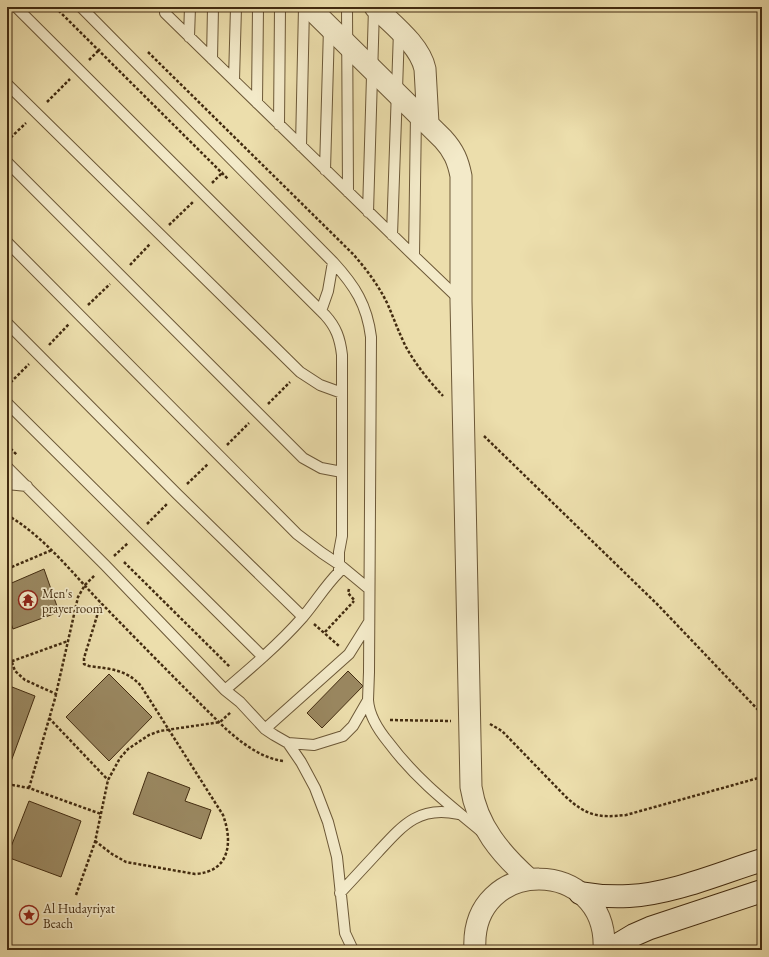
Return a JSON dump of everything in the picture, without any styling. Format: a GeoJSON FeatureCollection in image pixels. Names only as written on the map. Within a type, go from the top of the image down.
{"type":"FeatureCollection","features":[{"type":"Feature","properties":{"kind":"main road"},"geometry":{"type":"LineString","coordinates":[[580,893],[613,897],[646,894],[679,886],[762,860]]}},
{"type":"Feature","properties":{"kind":"main road"},"geometry":{"type":"LineString","coordinates":[[609,950],[634,935],[650,928],[762,892]]}},
{"type":"Feature","properties":{"kind":"street"},"geometry":{"type":"LineString","coordinates":[[374,7],[419,52],[423,60],[425,69],[422,118]]}},
{"type":"Feature","properties":{"kind":"street"},"geometry":{"type":"LineString","coordinates":[[310,8],[450,147],[456,156],[459,166],[461,176],[461,302],[472,796],[479,816],[492,840],[503,854],[529,879]]}},
{"type":"Feature","properties":{"kind":"street"},"geometry":{"type":"LineString","coordinates":[[475,950],[474,940],[476,925],[482,912],[491,900],[502,890],[515,883],[529,879],[543,878],[569,886],[580,893],[590,903],[597,914],[602,927],[604,950]]}},
{"type":"Feature","properties":{"kind":"lane"},"geometry":{"type":"LineString","coordinates":[[16,7],[332,322],[339,337],[342,355],[342,536],[339,552],[339,572],[331,580],[303,617],[263,657],[225,690]]}},
{"type":"Feature","properties":{"kind":"lane"},"geometry":{"type":"LineString","coordinates":[[81,7],[333,262],[353,284],[360,297],[369,323],[371,338],[368,705],[376,725],[399,756],[418,777],[438,797],[492,840]]}},
{"type":"Feature","properties":{"kind":"lane"},"geometry":{"type":"LineString","coordinates":[[166,7],[165,13],[461,302]]}},
{"type":"Feature","properties":{"kind":"lane"},"geometry":{"type":"LineString","coordinates":[[189,37],[190,7]]}},
{"type":"Feature","properties":{"kind":"lane"},"geometry":{"type":"LineString","coordinates":[[212,59],[213,7]]}},
{"type":"Feature","properties":{"kind":"lane"},"geometry":{"type":"LineString","coordinates":[[234,80],[236,7]]}},
{"type":"Feature","properties":{"kind":"lane"},"geometry":{"type":"LineString","coordinates":[[257,103],[258,7]]}},
{"type":"Feature","properties":{"kind":"lane"},"geometry":{"type":"LineString","coordinates":[[279,125],[280,7]]}},
{"type":"Feature","properties":{"kind":"lane"},"geometry":{"type":"LineString","coordinates":[[347,7],[348,192]]}},
{"type":"Feature","properties":{"kind":"lane"},"geometry":{"type":"LineString","coordinates":[[368,212],[374,7]]}},
{"type":"Feature","properties":{"kind":"lane"},"geometry":{"type":"LineString","coordinates":[[301,146],[310,8]]}},
{"type":"Feature","properties":{"kind":"lane"},"geometry":{"type":"LineString","coordinates":[[325,170],[329,26]]}},
{"type":"Feature","properties":{"kind":"lane"},"geometry":{"type":"LineString","coordinates":[[392,235],[399,31]]}},
{"type":"Feature","properties":{"kind":"lane"},"geometry":{"type":"LineString","coordinates":[[7,84],[300,372],[320,385],[342,392]]}},
{"type":"Feature","properties":{"kind":"lane"},"geometry":{"type":"LineString","coordinates":[[414,256],[422,118]]}},
{"type":"Feature","properties":{"kind":"lane"},"geometry":{"type":"LineString","coordinates":[[7,162],[303,458],[321,468],[342,472]]}},
{"type":"Feature","properties":{"kind":"lane"},"geometry":{"type":"LineString","coordinates":[[7,242],[296,534],[322,554],[340,565],[369,589]]}},
{"type":"Feature","properties":{"kind":"lane"},"geometry":{"type":"LineString","coordinates":[[321,311],[328,291],[333,262]]}},
{"type":"Feature","properties":{"kind":"lane"},"geometry":{"type":"LineString","coordinates":[[7,323],[177,494],[303,617]]}},
{"type":"Feature","properties":{"kind":"lane"},"geometry":{"type":"LineString","coordinates":[[7,403],[263,657]]}},
{"type":"Feature","properties":{"kind":"lane"},"geometry":{"type":"LineString","coordinates":[[7,467],[105,565],[225,690],[240,702],[265,729],[288,743],[301,762],[315,788],[328,822],[337,857],[345,933],[353,950]]}},
{"type":"Feature","properties":{"kind":"lane"},"geometry":{"type":"LineString","coordinates":[[7,484],[27,486]]}},
{"type":"Feature","properties":{"kind":"lane"},"geometry":{"type":"LineString","coordinates":[[265,729],[349,654],[369,621]]}},
{"type":"Feature","properties":{"kind":"lane"},"geometry":{"type":"LineString","coordinates":[[288,743],[314,745],[343,736],[353,726],[368,700]]}},
{"type":"Feature","properties":{"kind":"lane"},"geometry":{"type":"LineString","coordinates":[[340,893],[397,831],[413,818],[422,814],[441,811],[460,814]]}},
{"type":"Feature","properties":{"kind":"path"},"geometry":{"type":"LineString","coordinates":[[55,7],[233,184]]}},
{"type":"Feature","properties":{"kind":"path"},"geometry":{"type":"LineString","coordinates":[[7,142],[111,38]]}},
{"type":"Feature","properties":{"kind":"path"},"geometry":{"type":"LineString","coordinates":[[142,46],[342,243],[366,269],[378,285],[407,349],[420,370],[432,384],[464,417],[658,605],[762,714]]}},
{"type":"Feature","properties":{"kind":"path"},"geometry":{"type":"LineString","coordinates":[[7,444],[18,456]]}},
{"type":"Feature","properties":{"kind":"path"},"geometry":{"type":"LineString","coordinates":[[7,515],[26,528],[52,550],[101,603],[237,738],[260,754],[273,760],[301,762]]}},
{"type":"Feature","properties":{"kind":"path"},"geometry":{"type":"LineString","coordinates":[[111,548],[117,554]]}},
{"type":"Feature","properties":{"kind":"path"},"geometry":{"type":"LineString","coordinates":[[7,569],[52,550]]}},
{"type":"Feature","properties":{"kind":"path"},"geometry":{"type":"LineString","coordinates":[[122,560],[240,677]]}},
{"type":"Feature","properties":{"kind":"path"},"geometry":{"type":"LineString","coordinates":[[354,577],[348,593],[354,601],[358,603]]}},
{"type":"Feature","properties":{"kind":"path"},"geometry":{"type":"LineString","coordinates":[[325,632],[354,601]]}},
{"type":"Feature","properties":{"kind":"path"},"geometry":{"type":"LineString","coordinates":[[95,842],[126,862],[195,874],[211,871],[223,861],[226,853],[228,835],[224,815],[136,680],[122,672],[85,664],[84,658],[101,603]]}},
{"type":"Feature","properties":{"kind":"path"},"geometry":{"type":"LineString","coordinates":[[308,629],[314,623],[349,654]]}},
{"type":"Feature","properties":{"kind":"path"},"geometry":{"type":"LineString","coordinates":[[7,663],[68,641]]}},
{"type":"Feature","properties":{"kind":"path"},"geometry":{"type":"LineString","coordinates":[[29,788],[56,694]]}},
{"type":"Feature","properties":{"kind":"path"},"geometry":{"type":"LineString","coordinates":[[76,895],[95,842],[108,780],[120,758],[128,749],[149,735],[160,731],[220,722],[236,708],[240,702]]}},
{"type":"Feature","properties":{"kind":"path"},"geometry":{"type":"LineString","coordinates":[[49,718],[108,780]]}},
{"type":"Feature","properties":{"kind":"path"},"geometry":{"type":"LineString","coordinates":[[376,725],[396,719],[490,724],[502,731],[577,807],[590,814],[607,817],[626,815],[762,777]]}},
{"type":"Feature","properties":{"kind":"path"},"geometry":{"type":"LineString","coordinates":[[7,784],[29,788],[101,814]]}},
{"type":"Feature","properties":{"kind":"building"},"geometry":{"type":"Polygon","coordinates":[[[44,569],[59,612],[13,629],[7,612],[7,585],[44,569]]]}},
{"type":"Feature","properties":{"kind":"building"},"geometry":{"type":"Polygon","coordinates":[[[348,671],[363,686],[322,728],[307,713],[348,671]]]}},
{"type":"Feature","properties":{"kind":"building"},"geometry":{"type":"Polygon","coordinates":[[[109,674],[152,717],[109,761],[66,717],[109,674]]]}},
{"type":"Feature","properties":{"kind":"building"},"geometry":{"type":"Polygon","coordinates":[[[7,685],[35,696],[9,767],[7,766],[7,685]]]}},
{"type":"Feature","properties":{"kind":"building"},"geometry":{"type":"Polygon","coordinates":[[[148,772],[190,788],[185,801],[211,810],[201,839],[133,814],[148,772]]]}},
{"type":"Feature","properties":{"kind":"building"},"geometry":{"type":"Polygon","coordinates":[[[29,801],[81,821],[61,877],[7,857],[29,801]]]}},
{"type":"Feature","properties":{"kind":"place","name":"Men's prayer room"},"geometry":{"type":"Point","coordinates":[28,600]}},
{"type":"Feature","properties":{"kind":"place","name":"Al Hudayriyat Beach"},"geometry":{"type":"Point","coordinates":[29,915]}}]}
